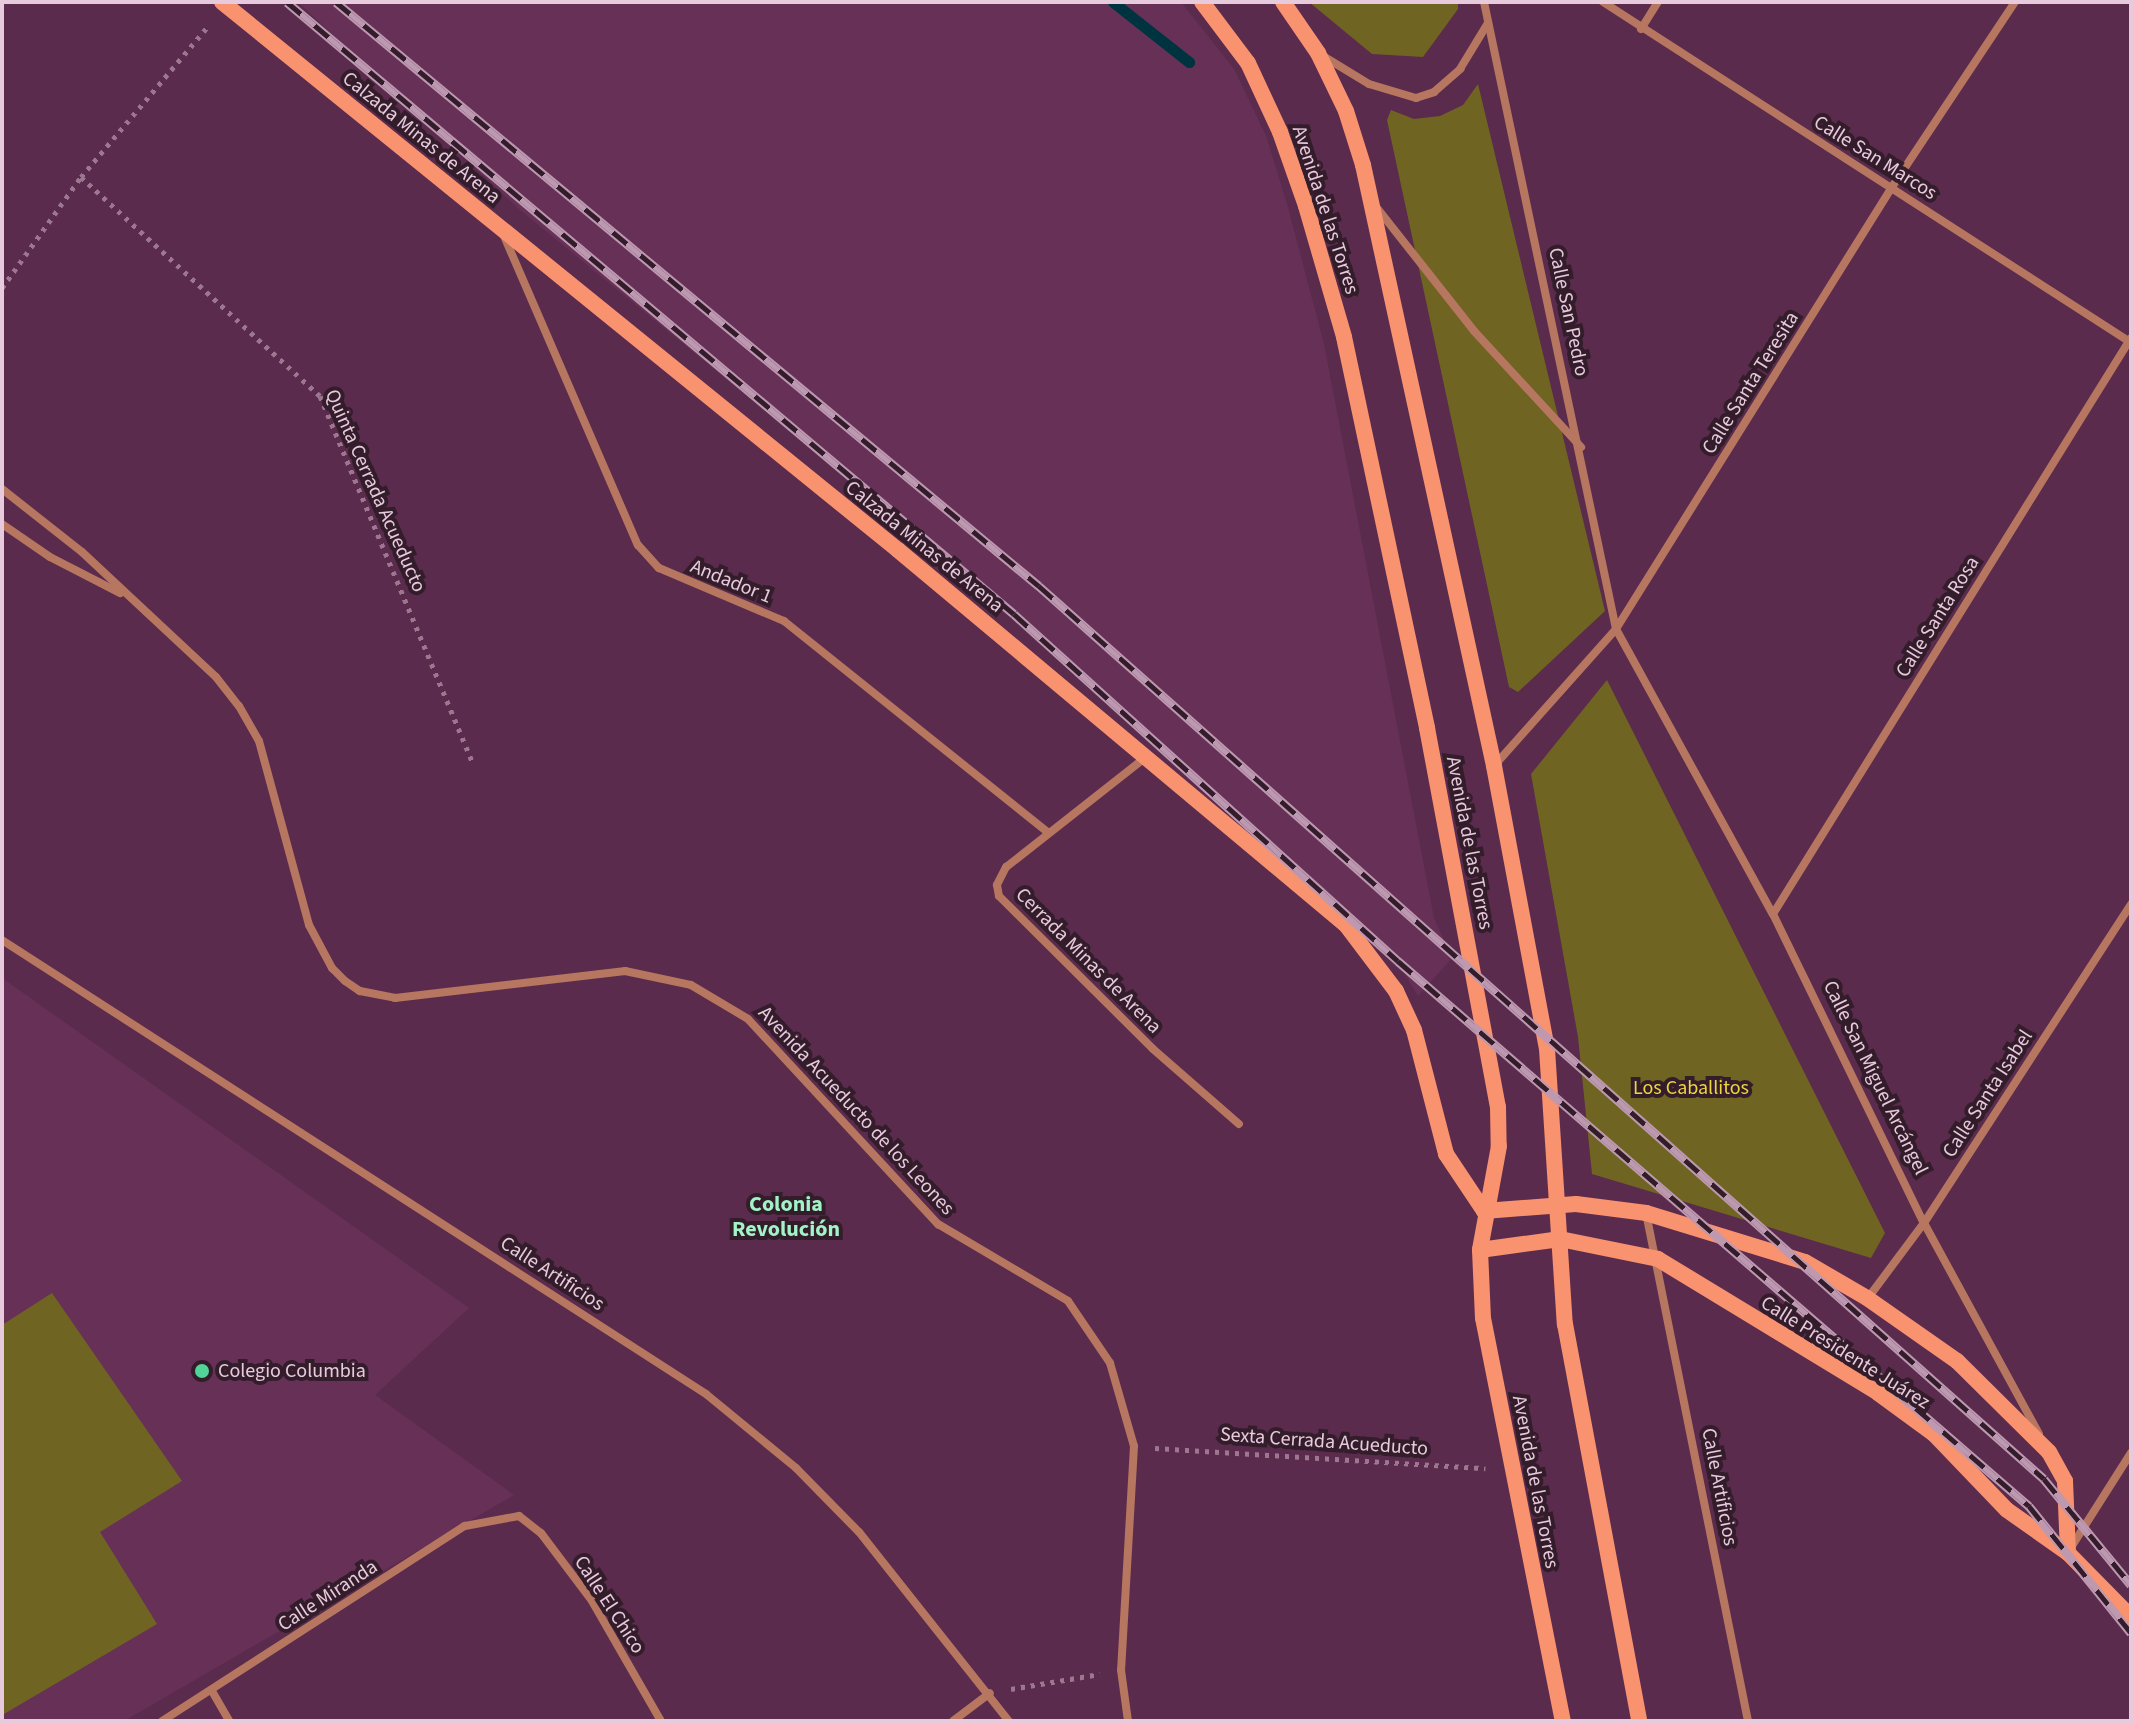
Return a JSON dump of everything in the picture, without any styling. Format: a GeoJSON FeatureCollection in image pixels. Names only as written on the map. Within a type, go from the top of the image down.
{"type":"FeatureCollection","features":[{"type":"Feature","properties":{"kind":"street","name":"Avenida de las Torres"},"geometry":{"type":"LineString","coordinates":[[1202,2],[1248,63],[1280,132],[1344,337],[1427,728],[1498,1107],[1499,1146],[1484,1211],[1480,1250],[1483,1318],[1563,1721]]}},
{"type":"Feature","properties":{"kind":"street","name":"Avenida de las Torres"},"geometry":{"type":"LineString","coordinates":[[1283,2],[1318,53],[1346,111],[1370,199],[1494,766],[1547,1049],[1565,1324],[1639,1721]]}},
{"type":"Feature","properties":{"kind":"street","name":"Calle San Pedro"},"geometry":{"type":"LineString","coordinates":[[1484,2],[1581,447],[1616,629]]}},
{"type":"Feature","properties":{"kind":"street","name":"Calle San Marcos"},"geometry":{"type":"LineString","coordinates":[[1603,2],[2130,340]]}},
{"type":"Feature","properties":{"kind":"street"},"geometry":{"type":"LineString","coordinates":[[1641,29],[1658,2]]}},
{"type":"Feature","properties":{"kind":"street","name":"Calle Santa Teresita"},"geometry":{"type":"LineString","coordinates":[[1494,766],[1616,629],[1892,187],[2015,2]]}},
{"type":"Feature","properties":{"kind":"street","name":"Calzada Minas de Arena"},"geometry":{"type":"LineString","coordinates":[[224,4],[500,226],[1147,757],[1346,925],[1374,957],[1414,1030],[1446,1154],[1484,1211]]}},
{"type":"Feature","properties":{"kind":"street"},"geometry":{"type":"LineString","coordinates":[[1318,53],[1369,84],[1416,98],[1434,92],[1454,76],[1488,22]]}},
{"type":"Feature","properties":{"kind":"street"},"geometry":{"type":"LineString","coordinates":[[1370,199],[1474,331],[1581,447]]}},
{"type":"Feature","properties":{"kind":"street","name":"Andador 1"},"geometry":{"type":"LineString","coordinates":[[500,226],[638,545],[659,568],[784,621],[1049,833]]}},
{"type":"Feature","properties":{"kind":"street","name":"Calle Santa Rosa"},"geometry":{"type":"LineString","coordinates":[[1773,914],[2130,340]]}},
{"type":"Feature","properties":{"kind":"street","name":"Avenida Acueducto de los Leones"},"geometry":{"type":"LineString","coordinates":[[2,489],[82,552],[216,677],[259,741],[309,925],[332,968],[345,981],[360,991],[395,998],[625,971],[659,975],[721,1000],[748,1019],[938,1224],[1068,1301],[1110,1363],[1134,1446],[1121,1670],[1128,1721]]}},
{"type":"Feature","properties":{"kind":"street","name":"Avenida Acueducto de los Leones"},"geometry":{"type":"LineString","coordinates":[[2,524],[50,557],[128,597]]}},
{"type":"Feature","properties":{"kind":"street","name":"Calle San Miguel Arcángel"},"geometry":{"type":"LineString","coordinates":[[1616,629],[1773,914],[1924,1223],[2065,1481],[2068,1553]]}},
{"type":"Feature","properties":{"kind":"street","name":"Cerrada Minas de Arena"},"geometry":{"type":"LineString","coordinates":[[1147,757],[1049,833],[1000,876],[1006,908],[1239,1124]]}},
{"type":"Feature","properties":{"kind":"street","name":"Calle Santa Isabel"},"geometry":{"type":"LineString","coordinates":[[1867,1298],[1924,1223],[2131,904]]}},
{"type":"Feature","properties":{"kind":"street","name":"Calle Artificios"},"geometry":{"type":"LineString","coordinates":[[2,940],[706,1394],[796,1468],[859,1532],[990,1693],[1009,1721]]}},
{"type":"Feature","properties":{"kind":"street"},"geometry":{"type":"LineString","coordinates":[[1484,1211],[1558,1205],[1646,1213],[1805,1262],[1867,1298],[1957,1361],[2049,1452]]}},
{"type":"Feature","properties":{"kind":"street","name":"Calle Artificios"},"geometry":{"type":"LineString","coordinates":[[1646,1213],[1658,1259],[1748,1721]]}},
{"type":"Feature","properties":{"kind":"street","name":"Calle Presidente Juárez"},"geometry":{"type":"LineString","coordinates":[[1480,1250],[1560,1239],[1658,1259],[1878,1393],[1934,1434],[2007,1510],[2068,1553],[2131,1617]]}},
{"type":"Feature","properties":{"kind":"street"},"geometry":{"type":"LineString","coordinates":[[2068,1553],[2131,1453]]}},
{"type":"Feature","properties":{"kind":"street","name":"Calle Miranda"},"geometry":{"type":"LineString","coordinates":[[162,1721],[465,1526],[519,1516]]}},
{"type":"Feature","properties":{"kind":"street","name":"Calle El Chico"},"geometry":{"type":"LineString","coordinates":[[519,1516],[541,1533],[592,1601],[661,1721]]}},
{"type":"Feature","properties":{"kind":"street"},"geometry":{"type":"LineString","coordinates":[[212,1691],[229,1721]]}},
{"type":"Feature","properties":{"kind":"street"},"geometry":{"type":"LineString","coordinates":[[953,1721],[990,1693]]}},
{"type":"Feature","properties":{"kind":"path"},"geometry":{"type":"LineString","coordinates":[[2,288],[81,177],[224,4]]}},
{"type":"Feature","properties":{"kind":"path","name":"Quinta Cerrada Acueducto"},"geometry":{"type":"LineString","coordinates":[[81,177],[320,396],[473,763]]}},
{"type":"Feature","properties":{"kind":"path","name":"Sexta Cerrada Acueducto"},"geometry":{"type":"LineString","coordinates":[[1134,1446],[1511,1469]]}},
{"type":"Feature","properties":{"kind":"path"},"geometry":{"type":"LineString","coordinates":[[990,1693],[1121,1670]]}},
{"type":"Feature","properties":{"kind":"shaded area"},"geometry":{"type":"Polygon","coordinates":[[[298,2],[1181,2],[1234,69],[1266,136],[1287,204],[1324,344],[1434,918],[1452,958],[1418,996],[1389,948],[1365,926],[972,580],[520,210],[298,2]]]}},
{"type":"Feature","properties":{"kind":"shaded area","name":"Colegio Columbia"},"geometry":{"type":"Polygon","coordinates":[[[2,978],[469,1308],[375,1395],[514,1495],[124,1721],[2,1721],[2,978]]]}},
{"type":"Feature","properties":{"kind":"green space"},"geometry":{"type":"Polygon","coordinates":[[[1309,2],[1458,2],[1458,9],[1423,57],[1372,54],[1309,2]]]}},
{"type":"Feature","properties":{"kind":"green space"},"geometry":{"type":"Polygon","coordinates":[[[1478,84],[1605,611],[1518,692],[1509,687],[1387,120],[1391,110],[1414,119],[1440,116],[1463,105],[1478,84]]]}},
{"type":"Feature","properties":{"kind":"green space","name":"Los Caballitos"},"geometry":{"type":"Polygon","coordinates":[[[1607,680],[1885,1233],[1871,1258],[1592,1174],[1578,1037],[1531,774],[1607,680]]]}},
{"type":"Feature","properties":{"kind":"green space"},"geometry":{"type":"Polygon","coordinates":[[[52,1293],[182,1481],[100,1532],[157,1624],[4,1714],[2,1325],[52,1293]]]}},
{"type":"Feature","properties":{"kind":"waterway"},"geometry":{"type":"LineString","coordinates":[[1113,2],[1189,62]]}},
{"type":"Feature","properties":{"kind":"railway"},"geometry":{"type":"LineString","coordinates":[[287,2],[1014,614],[1398,961],[2029,1506],[2131,1633]]}},
{"type":"Feature","properties":{"kind":"railway"},"geometry":{"type":"LineString","coordinates":[[336,2],[1039,586],[2044,1479],[2131,1585]]}},
{"type":"Feature","properties":{"kind":"place","name":"Colegio Columbia"},"geometry":{"type":"Point","coordinates":[202,1371]}},
{"type":"Feature","properties":{"kind":"district","name":"Colonia Revolución"},"geometry":{"type":"Point","coordinates":[786,1216]}}]}
